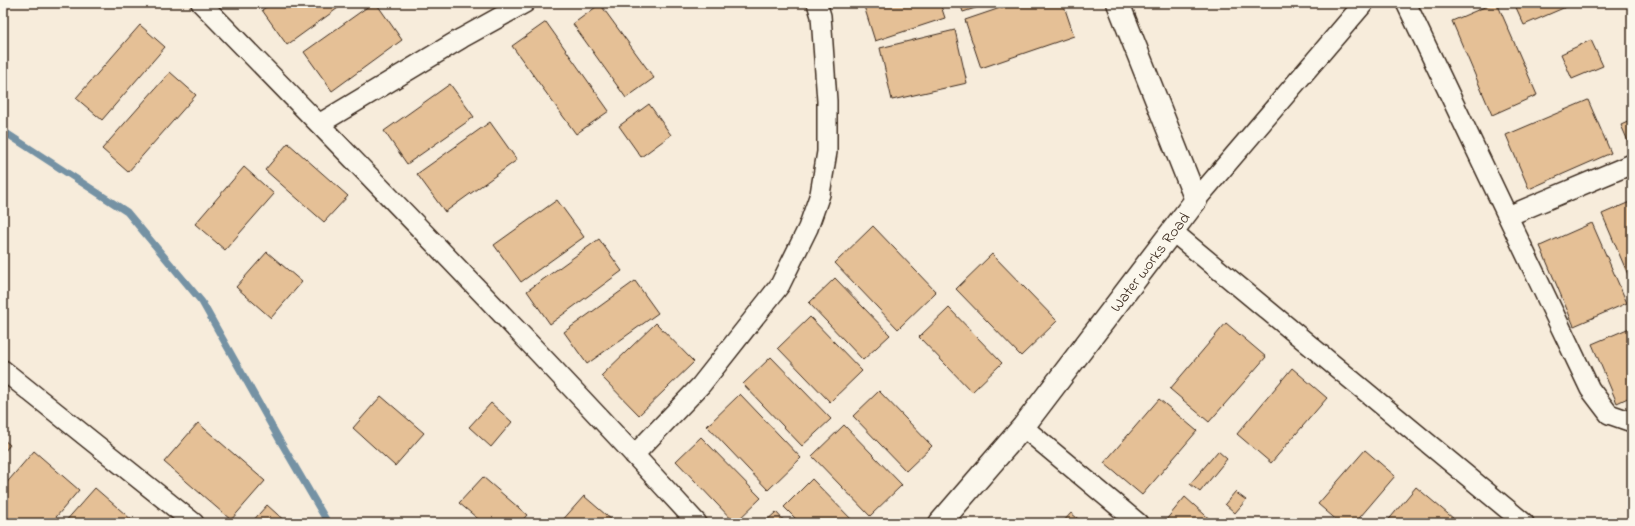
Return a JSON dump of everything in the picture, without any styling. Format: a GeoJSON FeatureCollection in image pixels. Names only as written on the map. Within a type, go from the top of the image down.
{"type":"FeatureCollection","features":[{"type":"Feature","properties":{"kind":"street"},"geometry":{"type":"LineString","coordinates":[[201,3],[319,124],[697,523]]}},
{"type":"Feature","properties":{"kind":"street"},"geometry":{"type":"LineString","coordinates":[[319,124],[462,38],[525,3]]}},
{"type":"Feature","properties":{"kind":"street"},"geometry":{"type":"LineString","coordinates":[[634,455],[701,385],[780,285],[808,228],[820,194],[826,152],[827,101],[821,16],[817,3]]}},
{"type":"Feature","properties":{"kind":"street"},"geometry":{"type":"LineString","coordinates":[[1118,3],[1196,200]]}},
{"type":"Feature","properties":{"kind":"street","name":"Water works Road"},"geometry":{"type":"LineString","coordinates":[[940,523],[1023,427],[1196,200],[1364,3]]}},
{"type":"Feature","properties":{"kind":"street"},"geometry":{"type":"LineString","coordinates":[[1406,3],[1590,389],[1609,414],[1632,422]]}},
{"type":"Feature","properties":{"kind":"street"},"geometry":{"type":"LineString","coordinates":[[1508,216],[1632,164]]}},
{"type":"Feature","properties":{"kind":"street"},"geometry":{"type":"LineString","coordinates":[[1172,231],[1524,523]]}},
{"type":"Feature","properties":{"kind":"street"},"geometry":{"type":"LineString","coordinates":[[3,370],[194,523]]}},
{"type":"Feature","properties":{"kind":"street"},"geometry":{"type":"LineString","coordinates":[[1023,427],[1138,523]]}},
{"type":"Feature","properties":{"kind":"building"},"geometry":{"type":"Polygon","coordinates":[[[272,3],[345,3],[287,45],[262,10],[272,3]]]}},
{"type":"Feature","properties":{"kind":"building"},"geometry":{"type":"Polygon","coordinates":[[[373,3],[376,3],[402,40],[332,91],[304,52],[373,3]]]}},
{"type":"Feature","properties":{"kind":"building"},"geometry":{"type":"Polygon","coordinates":[[[863,3],[940,3],[945,18],[875,41],[863,3]]]}},
{"type":"Feature","properties":{"kind":"building"},"geometry":{"type":"Polygon","coordinates":[[[960,3],[991,3],[963,12],[960,3]]]}},
{"type":"Feature","properties":{"kind":"building"},"geometry":{"type":"Polygon","coordinates":[[[1015,3],[1063,3],[1074,36],[981,68],[965,20],[1015,3]]]}},
{"type":"Feature","properties":{"kind":"building"},"geometry":{"type":"Polygon","coordinates":[[[1497,3],[1537,95],[1492,115],[1452,21],[1497,3]]]}},
{"type":"Feature","properties":{"kind":"building"},"geometry":{"type":"Polygon","coordinates":[[[1514,3],[1575,3],[1524,25],[1514,3]]]}},
{"type":"Feature","properties":{"kind":"building"},"geometry":{"type":"Polygon","coordinates":[[[600,4],[654,78],[626,98],[573,24],[600,4]]]}},
{"type":"Feature","properties":{"kind":"building"},"geometry":{"type":"Polygon","coordinates":[[[546,22],[609,111],[576,134],[512,46],[546,22]]]}},
{"type":"Feature","properties":{"kind":"building"},"geometry":{"type":"Polygon","coordinates":[[[140,25],[165,47],[102,120],[76,98],[140,25]]]}},
{"type":"Feature","properties":{"kind":"building"},"geometry":{"type":"Polygon","coordinates":[[[955,30],[967,83],[892,100],[880,48],[955,30]]]}},
{"type":"Feature","properties":{"kind":"building"},"geometry":{"type":"Polygon","coordinates":[[[1591,40],[1603,66],[1572,79],[1561,54],[1591,40]]]}},
{"type":"Feature","properties":{"kind":"building"},"geometry":{"type":"Polygon","coordinates":[[[170,72],[196,95],[128,172],[102,149],[170,72]]]}},
{"type":"Feature","properties":{"kind":"building"},"geometry":{"type":"Polygon","coordinates":[[[450,84],[474,117],[407,164],[384,131],[450,84]]]}},
{"type":"Feature","properties":{"kind":"building"},"geometry":{"type":"Polygon","coordinates":[[[1588,100],[1611,153],[1529,189],[1506,135],[1588,100]]]}},
{"type":"Feature","properties":{"kind":"building"},"geometry":{"type":"Polygon","coordinates":[[[649,104],[671,135],[641,157],[619,126],[649,104]]]}},
{"type":"Feature","properties":{"kind":"building"},"geometry":{"type":"Polygon","coordinates":[[[1632,120],[1632,148],[1631,148],[1621,125],[1632,120]]]}},
{"type":"Feature","properties":{"kind":"building"},"geometry":{"type":"Polygon","coordinates":[[[490,122],[517,160],[445,212],[417,174],[490,122]]]}},
{"type":"Feature","properties":{"kind":"building"},"geometry":{"type":"Polygon","coordinates":[[[288,143],[348,196],[324,222],[265,170],[288,143]]]}},
{"type":"Feature","properties":{"kind":"building"},"geometry":{"type":"Polygon","coordinates":[[[244,167],[274,194],[225,250],[195,224],[244,167]]]}},
{"type":"Feature","properties":{"kind":"building"},"geometry":{"type":"Polygon","coordinates":[[[557,200],[584,237],[521,282],[494,245],[557,200]]]}},
{"type":"Feature","properties":{"kind":"building"},"geometry":{"type":"Polygon","coordinates":[[[1632,201],[1632,284],[1602,214],[1632,201]]]}},
{"type":"Feature","properties":{"kind":"building"},"geometry":{"type":"Polygon","coordinates":[[[1592,223],[1627,303],[1574,326],[1540,246],[1592,223]]]}},
{"type":"Feature","properties":{"kind":"building"},"geometry":{"type":"Polygon","coordinates":[[[873,226],[936,292],[898,329],[835,263],[873,226]]]}},
{"type":"Feature","properties":{"kind":"building"},"geometry":{"type":"Polygon","coordinates":[[[599,239],[622,271],[550,324],[527,291],[599,239]]]}},
{"type":"Feature","properties":{"kind":"building"},"geometry":{"type":"Polygon","coordinates":[[[267,252],[302,282],[271,318],[236,287],[267,252]]]}},
{"type":"Feature","properties":{"kind":"building"},"geometry":{"type":"Polygon","coordinates":[[[992,254],[1057,321],[1021,356],[956,289],[992,254]]]}},
{"type":"Feature","properties":{"kind":"building"},"geometry":{"type":"Polygon","coordinates":[[[835,278],[890,335],[863,360],[809,303],[835,278]]]}},
{"type":"Feature","properties":{"kind":"building"},"geometry":{"type":"Polygon","coordinates":[[[635,281],[658,313],[587,364],[564,332],[635,281]]]}},
{"type":"Feature","properties":{"kind":"building"},"geometry":{"type":"Polygon","coordinates":[[[949,308],[1002,363],[972,392],[919,337],[949,308]]]}},
{"type":"Feature","properties":{"kind":"building"},"geometry":{"type":"Polygon","coordinates":[[[810,317],[862,371],[830,402],[778,348],[810,317]]]}},
{"type":"Feature","properties":{"kind":"building"},"geometry":{"type":"Polygon","coordinates":[[[656,323],[694,362],[639,415],[601,376],[656,323]]]}},
{"type":"Feature","properties":{"kind":"building"},"geometry":{"type":"Polygon","coordinates":[[[1226,323],[1266,357],[1209,422],[1170,389],[1226,323]]]}},
{"type":"Feature","properties":{"kind":"building"},"geometry":{"type":"Polygon","coordinates":[[[1632,327],[1632,396],[1617,403],[1592,344],[1632,327]]]}},
{"type":"Feature","properties":{"kind":"building"},"geometry":{"type":"Polygon","coordinates":[[[771,357],[831,419],[802,446],[743,384],[771,357]]]}},
{"type":"Feature","properties":{"kind":"building"},"geometry":{"type":"Polygon","coordinates":[[[1292,368],[1327,398],[1271,463],[1237,434],[1292,368]]]}},
{"type":"Feature","properties":{"kind":"building"},"geometry":{"type":"Polygon","coordinates":[[[879,391],[932,446],[906,471],[853,416],[879,391]]]}},
{"type":"Feature","properties":{"kind":"building"},"geometry":{"type":"Polygon","coordinates":[[[740,394],[801,458],[768,490],[707,426],[740,394]]]}},
{"type":"Feature","properties":{"kind":"building"},"geometry":{"type":"Polygon","coordinates":[[[381,396],[424,433],[395,466],[353,428],[381,396]]]}},
{"type":"Feature","properties":{"kind":"building"},"geometry":{"type":"Polygon","coordinates":[[[1159,399],[1197,431],[1142,495],[1104,463],[1159,399]]]}},
{"type":"Feature","properties":{"kind":"building"},"geometry":{"type":"Polygon","coordinates":[[[491,403],[512,422],[491,447],[469,427],[491,403]]]}},
{"type":"Feature","properties":{"kind":"building"},"geometry":{"type":"Polygon","coordinates":[[[198,423],[265,481],[231,520],[164,462],[198,423]]]}},
{"type":"Feature","properties":{"kind":"building"},"geometry":{"type":"Polygon","coordinates":[[[844,425],[902,485],[870,516],[812,456],[844,425]]]}},
{"type":"Feature","properties":{"kind":"building"},"geometry":{"type":"Polygon","coordinates":[[[701,437],[761,498],[735,523],[676,461],[701,437]]]}},
{"type":"Feature","properties":{"kind":"building"},"geometry":{"type":"Polygon","coordinates":[[[3,439],[10,445],[3,453],[3,439]]]}},
{"type":"Feature","properties":{"kind":"building"},"geometry":{"type":"Polygon","coordinates":[[[1365,450],[1395,476],[1355,523],[1340,523],[1318,504],[1365,450]]]}},
{"type":"Feature","properties":{"kind":"building"},"geometry":{"type":"Polygon","coordinates":[[[34,451],[79,490],[51,523],[3,523],[3,487],[34,451]]]}},
{"type":"Feature","properties":{"kind":"building"},"geometry":{"type":"Polygon","coordinates":[[[1218,451],[1227,459],[1200,492],[1190,484],[1218,451]]]}},
{"type":"Feature","properties":{"kind":"building"},"geometry":{"type":"Polygon","coordinates":[[[483,477],[527,515],[520,523],[483,523],[459,503],[483,477]]]}},
{"type":"Feature","properties":{"kind":"building"},"geometry":{"type":"Polygon","coordinates":[[[812,479],[855,523],[800,523],[784,507],[812,479]]]}},
{"type":"Feature","properties":{"kind":"building"},"geometry":{"type":"Polygon","coordinates":[[[1416,487],[1454,519],[1450,523],[1386,523],[1416,487]]]}},
{"type":"Feature","properties":{"kind":"building"},"geometry":{"type":"Polygon","coordinates":[[[95,488],[133,521],[132,523],[64,523],[95,488]]]}},
{"type":"Feature","properties":{"kind":"building"},"geometry":{"type":"Polygon","coordinates":[[[1235,492],[1246,500],[1235,513],[1225,504],[1235,492]]]}},
{"type":"Feature","properties":{"kind":"building"},"geometry":{"type":"Polygon","coordinates":[[[584,496],[613,521],[611,523],[560,523],[584,496]]]}},
{"type":"Feature","properties":{"kind":"building"},"geometry":{"type":"Polygon","coordinates":[[[1185,497],[1214,523],[1168,523],[1165,521],[1185,497]]]}},
{"type":"Feature","properties":{"kind":"building"},"geometry":{"type":"Polygon","coordinates":[[[267,505],[287,523],[251,523],[267,505]]]}},
{"type":"Feature","properties":{"kind":"building"},"geometry":{"type":"Polygon","coordinates":[[[776,512],[786,523],[764,523],[776,512]]]}},
{"type":"Feature","properties":{"kind":"building"},"geometry":{"type":"Polygon","coordinates":[[[1071,513],[1083,523],[1062,523],[1071,513]]]}},
{"type":"Feature","properties":{"kind":"waterway"},"geometry":{"type":"LineString","coordinates":[[3,131],[127,212],[202,302],[328,523]]}}]}
